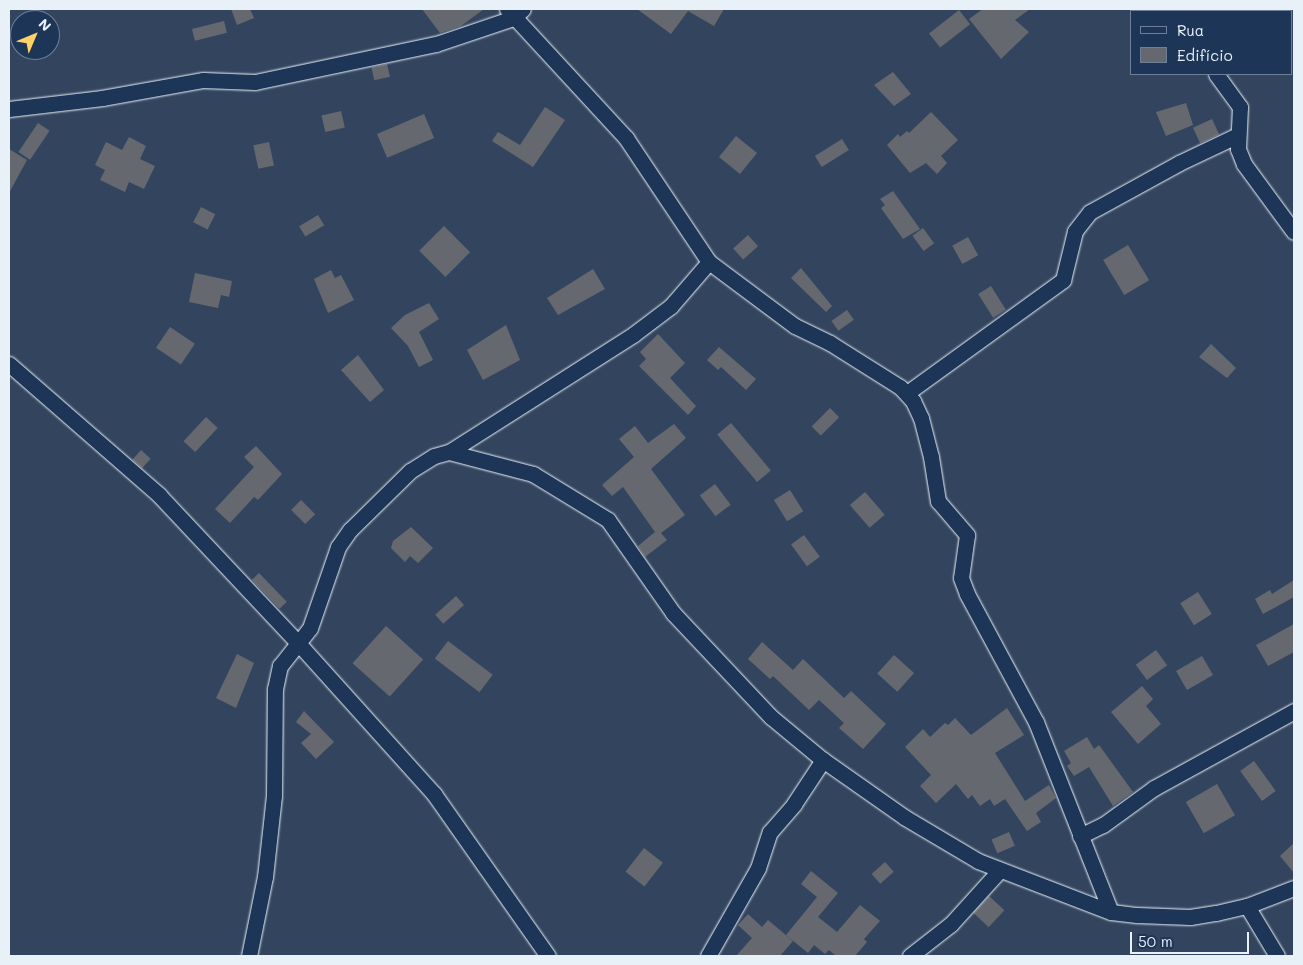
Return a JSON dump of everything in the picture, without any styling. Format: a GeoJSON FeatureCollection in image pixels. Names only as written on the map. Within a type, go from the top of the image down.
{"type":"FeatureCollection","features":[{"type":"Feature","properties":{"kind":"street"},"geometry":{"type":"LineString","coordinates":[[9,109],[102,98],[202,80],[255,82],[436,44],[514,12],[626,138],[709,262],[794,326],[830,343],[907,393],[921,418],[938,501],[967,535],[961,578],[967,594],[1036,722],[1111,912]]}},
{"type":"Feature","properties":{"kind":"street"},"geometry":{"type":"LineString","coordinates":[[1217,75],[1240,107],[1238,149],[1244,164],[1294,232]]}},
{"type":"Feature","properties":{"kind":"street"},"geometry":{"type":"LineString","coordinates":[[907,393],[1063,280],[1075,231],[1090,212],[1238,135]]}},
{"type":"Feature","properties":{"kind":"street"},"geometry":{"type":"LineString","coordinates":[[249,956],[265,877],[274,796],[275,689],[280,666],[310,628],[330,566],[350,530],[410,471],[434,456],[449,452],[656,319],[686,291],[709,262]]}},
{"type":"Feature","properties":{"kind":"street"},"geometry":{"type":"LineString","coordinates":[[9,364],[158,496],[299,644],[434,794],[548,956]]}},
{"type":"Feature","properties":{"kind":"street"},"geometry":{"type":"LineString","coordinates":[[449,452],[533,474],[608,520],[673,613],[771,717],[823,760],[933,836],[999,871],[1111,912],[1190,917],[1247,906],[1294,888]]}},
{"type":"Feature","properties":{"kind":"street"},"geometry":{"type":"LineString","coordinates":[[1080,836],[1103,825],[1154,788],[1294,711]]}},
{"type":"Feature","properties":{"kind":"street"},"geometry":{"type":"LineString","coordinates":[[708,956],[758,868],[770,832],[794,804],[823,760]]}},
{"type":"Feature","properties":{"kind":"street"},"geometry":{"type":"LineString","coordinates":[[910,956],[951,924],[999,871]]}},
{"type":"Feature","properties":{"kind":"street"},"geometry":{"type":"LineString","coordinates":[[1247,906],[1278,956]]}},
{"type":"Feature","properties":{"kind":"building"},"geometry":{"type":"Polygon","coordinates":[[[231,9],[250,9],[254,18],[237,25],[231,9]]]}},
{"type":"Feature","properties":{"kind":"building"},"geometry":{"type":"Polygon","coordinates":[[[422,9],[484,9],[461,26],[440,33],[422,9]]]}},
{"type":"Feature","properties":{"kind":"building"},"geometry":{"type":"Polygon","coordinates":[[[637,9],[724,9],[714,26],[688,11],[671,34],[637,9]]]}},
{"type":"Feature","properties":{"kind":"building"},"geometry":{"type":"Polygon","coordinates":[[[983,9],[1030,9],[1015,20],[1029,32],[1001,59],[969,19],[983,9]]]}},
{"type":"Feature","properties":{"kind":"building"},"geometry":{"type":"Polygon","coordinates":[[[959,10],[970,24],[940,48],[929,33],[959,10]]]}},
{"type":"Feature","properties":{"kind":"building"},"geometry":{"type":"Polygon","coordinates":[[[224,21],[227,33],[195,41],[192,29],[224,21]]]}},
{"type":"Feature","properties":{"kind":"building"},"geometry":{"type":"Polygon","coordinates":[[[387,64],[390,77],[374,80],[371,68],[387,64]]]}},
{"type":"Feature","properties":{"kind":"building"},"geometry":{"type":"Polygon","coordinates":[[[893,72],[911,94],[894,106],[874,85],[893,72]]]}},
{"type":"Feature","properties":{"kind":"building"},"geometry":{"type":"Polygon","coordinates":[[[1186,103],[1193,125],[1166,136],[1156,112],[1186,103]]]}},
{"type":"Feature","properties":{"kind":"building"},"geometry":{"type":"Polygon","coordinates":[[[545,107],[565,120],[533,167],[492,141],[498,132],[520,145],[545,107]]]}},
{"type":"Feature","properties":{"kind":"building"},"geometry":{"type":"Polygon","coordinates":[[[341,111],[345,128],[325,132],[322,115],[341,111]]]}},
{"type":"Feature","properties":{"kind":"building"},"geometry":{"type":"Polygon","coordinates":[[[931,112],[958,140],[941,156],[947,163],[937,174],[926,163],[910,173],[887,145],[898,134],[900,137],[907,131],[909,133],[931,112]]]}},
{"type":"Feature","properties":{"kind":"building"},"geometry":{"type":"Polygon","coordinates":[[[424,114],[434,138],[387,158],[377,134],[424,114]]]}},
{"type":"Feature","properties":{"kind":"building"},"geometry":{"type":"Polygon","coordinates":[[[1212,119],[1219,134],[1200,143],[1193,128],[1212,119]]]}},
{"type":"Feature","properties":{"kind":"building"},"geometry":{"type":"Polygon","coordinates":[[[38,123],[50,131],[30,160],[18,152],[38,123]]]}},
{"type":"Feature","properties":{"kind":"building"},"geometry":{"type":"Polygon","coordinates":[[[736,136],[757,153],[740,174],[719,157],[736,136]]]}},
{"type":"Feature","properties":{"kind":"building"},"geometry":{"type":"Polygon","coordinates":[[[129,137],[146,146],[140,159],[155,166],[144,189],[129,182],[125,192],[100,180],[105,170],[95,165],[106,142],[122,150],[129,137]]]}},
{"type":"Feature","properties":{"kind":"building"},"geometry":{"type":"Polygon","coordinates":[[[842,139],[849,150],[822,167],[815,156],[842,139]]]}},
{"type":"Feature","properties":{"kind":"building"},"geometry":{"type":"Polygon","coordinates":[[[269,142],[274,165],[258,169],[253,145],[269,142]]]}},
{"type":"Feature","properties":{"kind":"building"},"geometry":{"type":"Polygon","coordinates":[[[9,149],[27,160],[9,193],[9,149]]]}},
{"type":"Feature","properties":{"kind":"building"},"geometry":{"type":"Polygon","coordinates":[[[893,191],[920,229],[903,239],[881,208],[885,205],[880,199],[893,191]]]}},
{"type":"Feature","properties":{"kind":"building"},"geometry":{"type":"Polygon","coordinates":[[[201,207],[215,214],[208,229],[193,222],[201,207]]]}},
{"type":"Feature","properties":{"kind":"building"},"geometry":{"type":"Polygon","coordinates":[[[318,215],[324,225],[305,237],[299,226],[318,215]]]}},
{"type":"Feature","properties":{"kind":"building"},"geometry":{"type":"Polygon","coordinates":[[[444,226],[470,252],[445,277],[419,251],[444,226]]]}},
{"type":"Feature","properties":{"kind":"building"},"geometry":{"type":"Polygon","coordinates":[[[923,228],[934,243],[924,251],[912,236],[923,228]]]}},
{"type":"Feature","properties":{"kind":"building"},"geometry":{"type":"Polygon","coordinates":[[[748,235],[758,246],[743,260],[733,248],[748,235]]]}},
{"type":"Feature","properties":{"kind":"building"},"geometry":{"type":"Polygon","coordinates":[[[968,237],[978,255],[962,264],[952,246],[968,237]]]}},
{"type":"Feature","properties":{"kind":"building"},"geometry":{"type":"Polygon","coordinates":[[[1128,245],[1149,280],[1124,295],[1103,260],[1128,245]]]}},
{"type":"Feature","properties":{"kind":"building"},"geometry":{"type":"Polygon","coordinates":[[[801,268],[832,306],[826,312],[791,278],[801,268]]]}},
{"type":"Feature","properties":{"kind":"building"},"geometry":{"type":"Polygon","coordinates":[[[593,269],[605,289],[558,315],[547,298],[593,269]]]}},
{"type":"Feature","properties":{"kind":"building"},"geometry":{"type":"Polygon","coordinates":[[[331,270],[335,278],[341,275],[354,300],[328,313],[314,279],[331,270]]]}},
{"type":"Feature","properties":{"kind":"building"},"geometry":{"type":"Polygon","coordinates":[[[195,273],[232,281],[229,297],[221,295],[218,308],[189,302],[195,273]]]}},
{"type":"Feature","properties":{"kind":"building"},"geometry":{"type":"Polygon","coordinates":[[[991,286],[1006,310],[993,318],[978,294],[991,286]]]}},
{"type":"Feature","properties":{"kind":"building"},"geometry":{"type":"Polygon","coordinates":[[[429,303],[439,319],[419,332],[433,360],[419,367],[408,346],[391,328],[405,315],[429,303]]]}},
{"type":"Feature","properties":{"kind":"building"},"geometry":{"type":"Polygon","coordinates":[[[847,310],[854,320],[838,331],[831,321],[847,310]]]}},
{"type":"Feature","properties":{"kind":"building"},"geometry":{"type":"Polygon","coordinates":[[[506,325],[520,360],[483,380],[467,350],[506,325]]]}},
{"type":"Feature","properties":{"kind":"building"},"geometry":{"type":"Polygon","coordinates":[[[170,327],[195,344],[181,365],[156,348],[170,327]]]}},
{"type":"Feature","properties":{"kind":"building"},"geometry":{"type":"Polygon","coordinates":[[[658,334],[685,363],[670,378],[696,406],[688,415],[639,366],[646,359],[640,352],[658,334]]]}},
{"type":"Feature","properties":{"kind":"building"},"geometry":{"type":"Polygon","coordinates":[[[1211,344],[1236,368],[1227,378],[1199,357],[1211,344]]]}},
{"type":"Feature","properties":{"kind":"building"},"geometry":{"type":"Polygon","coordinates":[[[719,347],[756,379],[746,390],[721,367],[718,370],[707,360],[719,347]]]}},
{"type":"Feature","properties":{"kind":"building"},"geometry":{"type":"Polygon","coordinates":[[[358,355],[384,390],[370,402],[341,370],[358,355]]]}},
{"type":"Feature","properties":{"kind":"building"},"geometry":{"type":"Polygon","coordinates":[[[830,408],[839,417],[821,436],[812,426],[830,408]]]}},
{"type":"Feature","properties":{"kind":"building"},"geometry":{"type":"Polygon","coordinates":[[[206,417],[218,428],[195,452],[183,441],[206,417]]]}},
{"type":"Feature","properties":{"kind":"building"},"geometry":{"type":"Polygon","coordinates":[[[731,423],[771,470],[757,482],[717,435],[731,423]]]}},
{"type":"Feature","properties":{"kind":"building"},"geometry":{"type":"Polygon","coordinates":[[[674,424],[686,438],[651,469],[685,515],[661,533],[667,540],[645,557],[638,546],[655,532],[623,487],[612,496],[602,485],[634,457],[619,439],[635,426],[648,443],[674,424]]]}},
{"type":"Feature","properties":{"kind":"building"},"geometry":{"type":"Polygon","coordinates":[[[256,446],[282,474],[258,500],[254,497],[230,523],[215,509],[254,467],[244,457],[256,446]]]}},
{"type":"Feature","properties":{"kind":"building"},"geometry":{"type":"Polygon","coordinates":[[[141,450],[151,459],[142,468],[132,460],[141,450]]]}},
{"type":"Feature","properties":{"kind":"building"},"geometry":{"type":"Polygon","coordinates":[[[715,484],[731,505],[715,516],[700,495],[715,484]]]}},
{"type":"Feature","properties":{"kind":"building"},"geometry":{"type":"Polygon","coordinates":[[[790,490],[803,511],[787,521],[774,500],[790,490]]]}},
{"type":"Feature","properties":{"kind":"building"},"geometry":{"type":"Polygon","coordinates":[[[865,492],[885,515],[870,528],[850,505],[865,492]]]}},
{"type":"Feature","properties":{"kind":"building"},"geometry":{"type":"Polygon","coordinates":[[[301,500],[315,514],[305,524],[291,510],[301,500]]]}},
{"type":"Feature","properties":{"kind":"building"},"geometry":{"type":"Polygon","coordinates":[[[411,527],[433,548],[418,563],[410,556],[405,562],[391,548],[393,541],[411,527]]]}},
{"type":"Feature","properties":{"kind":"building"},"geometry":{"type":"Polygon","coordinates":[[[804,535],[820,557],[807,566],[791,544],[804,535]]]}},
{"type":"Feature","properties":{"kind":"building"},"geometry":{"type":"Polygon","coordinates":[[[259,573],[287,602],[280,609],[252,580],[259,573]]]}},
{"type":"Feature","properties":{"kind":"building"},"geometry":{"type":"Polygon","coordinates":[[[1294,580],[1294,597],[1263,614],[1255,599],[1270,590],[1272,594],[1294,580]]]}},
{"type":"Feature","properties":{"kind":"building"},"geometry":{"type":"Polygon","coordinates":[[[1198,592],[1212,614],[1194,625],[1180,603],[1198,592]]]}},
{"type":"Feature","properties":{"kind":"building"},"geometry":{"type":"Polygon","coordinates":[[[456,596],[464,605],[443,624],[435,615],[456,596]]]}},
{"type":"Feature","properties":{"kind":"building"},"geometry":{"type":"Polygon","coordinates":[[[1294,624],[1294,652],[1268,666],[1256,645],[1294,624]]]}},
{"type":"Feature","properties":{"kind":"building"},"geometry":{"type":"Polygon","coordinates":[[[386,626],[423,659],[390,697],[353,663],[386,626]]]}},
{"type":"Feature","properties":{"kind":"building"},"geometry":{"type":"Polygon","coordinates":[[[448,641],[493,675],[479,692],[435,659],[448,641]]]}},
{"type":"Feature","properties":{"kind":"building"},"geometry":{"type":"Polygon","coordinates":[[[762,642],[793,670],[803,659],[844,698],[851,691],[886,724],[863,749],[839,728],[844,723],[819,700],[809,710],[773,676],[770,679],[748,659],[762,642]]]}},
{"type":"Feature","properties":{"kind":"building"},"geometry":{"type":"Polygon","coordinates":[[[1156,650],[1167,665],[1147,680],[1136,665],[1156,650]]]}},
{"type":"Feature","properties":{"kind":"building"},"geometry":{"type":"Polygon","coordinates":[[[237,654],[254,663],[236,708],[216,698],[237,654]]]}},
{"type":"Feature","properties":{"kind":"building"},"geometry":{"type":"Polygon","coordinates":[[[894,655],[914,673],[897,692],[877,674],[894,655]]]}},
{"type":"Feature","properties":{"kind":"building"},"geometry":{"type":"Polygon","coordinates":[[[1202,656],[1213,675],[1187,690],[1176,671],[1202,656]]]}},
{"type":"Feature","properties":{"kind":"building"},"geometry":{"type":"Polygon","coordinates":[[[1142,686],[1153,699],[1146,706],[1161,724],[1138,744],[1111,712],[1142,686]]]}},
{"type":"Feature","properties":{"kind":"building"},"geometry":{"type":"Polygon","coordinates":[[[1007,708],[1024,735],[995,753],[1025,801],[1049,785],[1056,798],[1036,813],[1041,822],[1027,831],[1005,799],[994,806],[990,799],[980,806],[972,795],[968,799],[956,784],[936,803],[920,786],[931,775],[905,747],[923,729],[930,737],[945,723],[948,725],[955,718],[971,735],[1007,708]]]}},
{"type":"Feature","properties":{"kind":"building"},"geometry":{"type":"Polygon","coordinates":[[[304,711],[334,742],[316,759],[301,743],[311,734],[296,722],[304,711]]]}},
{"type":"Feature","properties":{"kind":"building"},"geometry":{"type":"Polygon","coordinates":[[[1087,737],[1094,749],[1099,745],[1133,792],[1113,806],[1089,767],[1074,776],[1067,766],[1071,763],[1064,751],[1087,737]]]}},
{"type":"Feature","properties":{"kind":"building"},"geometry":{"type":"Polygon","coordinates":[[[1254,761],[1276,791],[1262,801],[1240,771],[1254,761]]]}},
{"type":"Feature","properties":{"kind":"building"},"geometry":{"type":"Polygon","coordinates":[[[1217,784],[1235,815],[1204,833],[1186,802],[1217,784]]]}},
{"type":"Feature","properties":{"kind":"building"},"geometry":{"type":"Polygon","coordinates":[[[1009,832],[1015,846],[997,853],[992,839],[1009,832]]]}},
{"type":"Feature","properties":{"kind":"building"},"geometry":{"type":"Polygon","coordinates":[[[1294,843],[1294,873],[1280,856],[1294,843]]]}},
{"type":"Feature","properties":{"kind":"building"},"geometry":{"type":"Polygon","coordinates":[[[644,848],[663,863],[644,886],[626,872],[644,848]]]}},
{"type":"Feature","properties":{"kind":"building"},"geometry":{"type":"Polygon","coordinates":[[[885,862],[894,872],[880,884],[872,874],[885,862]]]}},
{"type":"Feature","properties":{"kind":"building"},"geometry":{"type":"Polygon","coordinates":[[[811,871],[838,893],[818,917],[837,932],[860,905],[880,921],[864,939],[867,942],[855,956],[836,956],[829,950],[825,954],[814,945],[808,953],[786,935],[817,897],[801,884],[811,871]]]}},
{"type":"Feature","properties":{"kind":"building"},"geometry":{"type":"Polygon","coordinates":[[[989,896],[1004,910],[989,927],[973,913],[989,896]]]}},
{"type":"Feature","properties":{"kind":"building"},"geometry":{"type":"Polygon","coordinates":[[[748,914],[762,927],[768,920],[793,941],[780,956],[736,956],[752,938],[738,925],[748,914]]]}}]}
